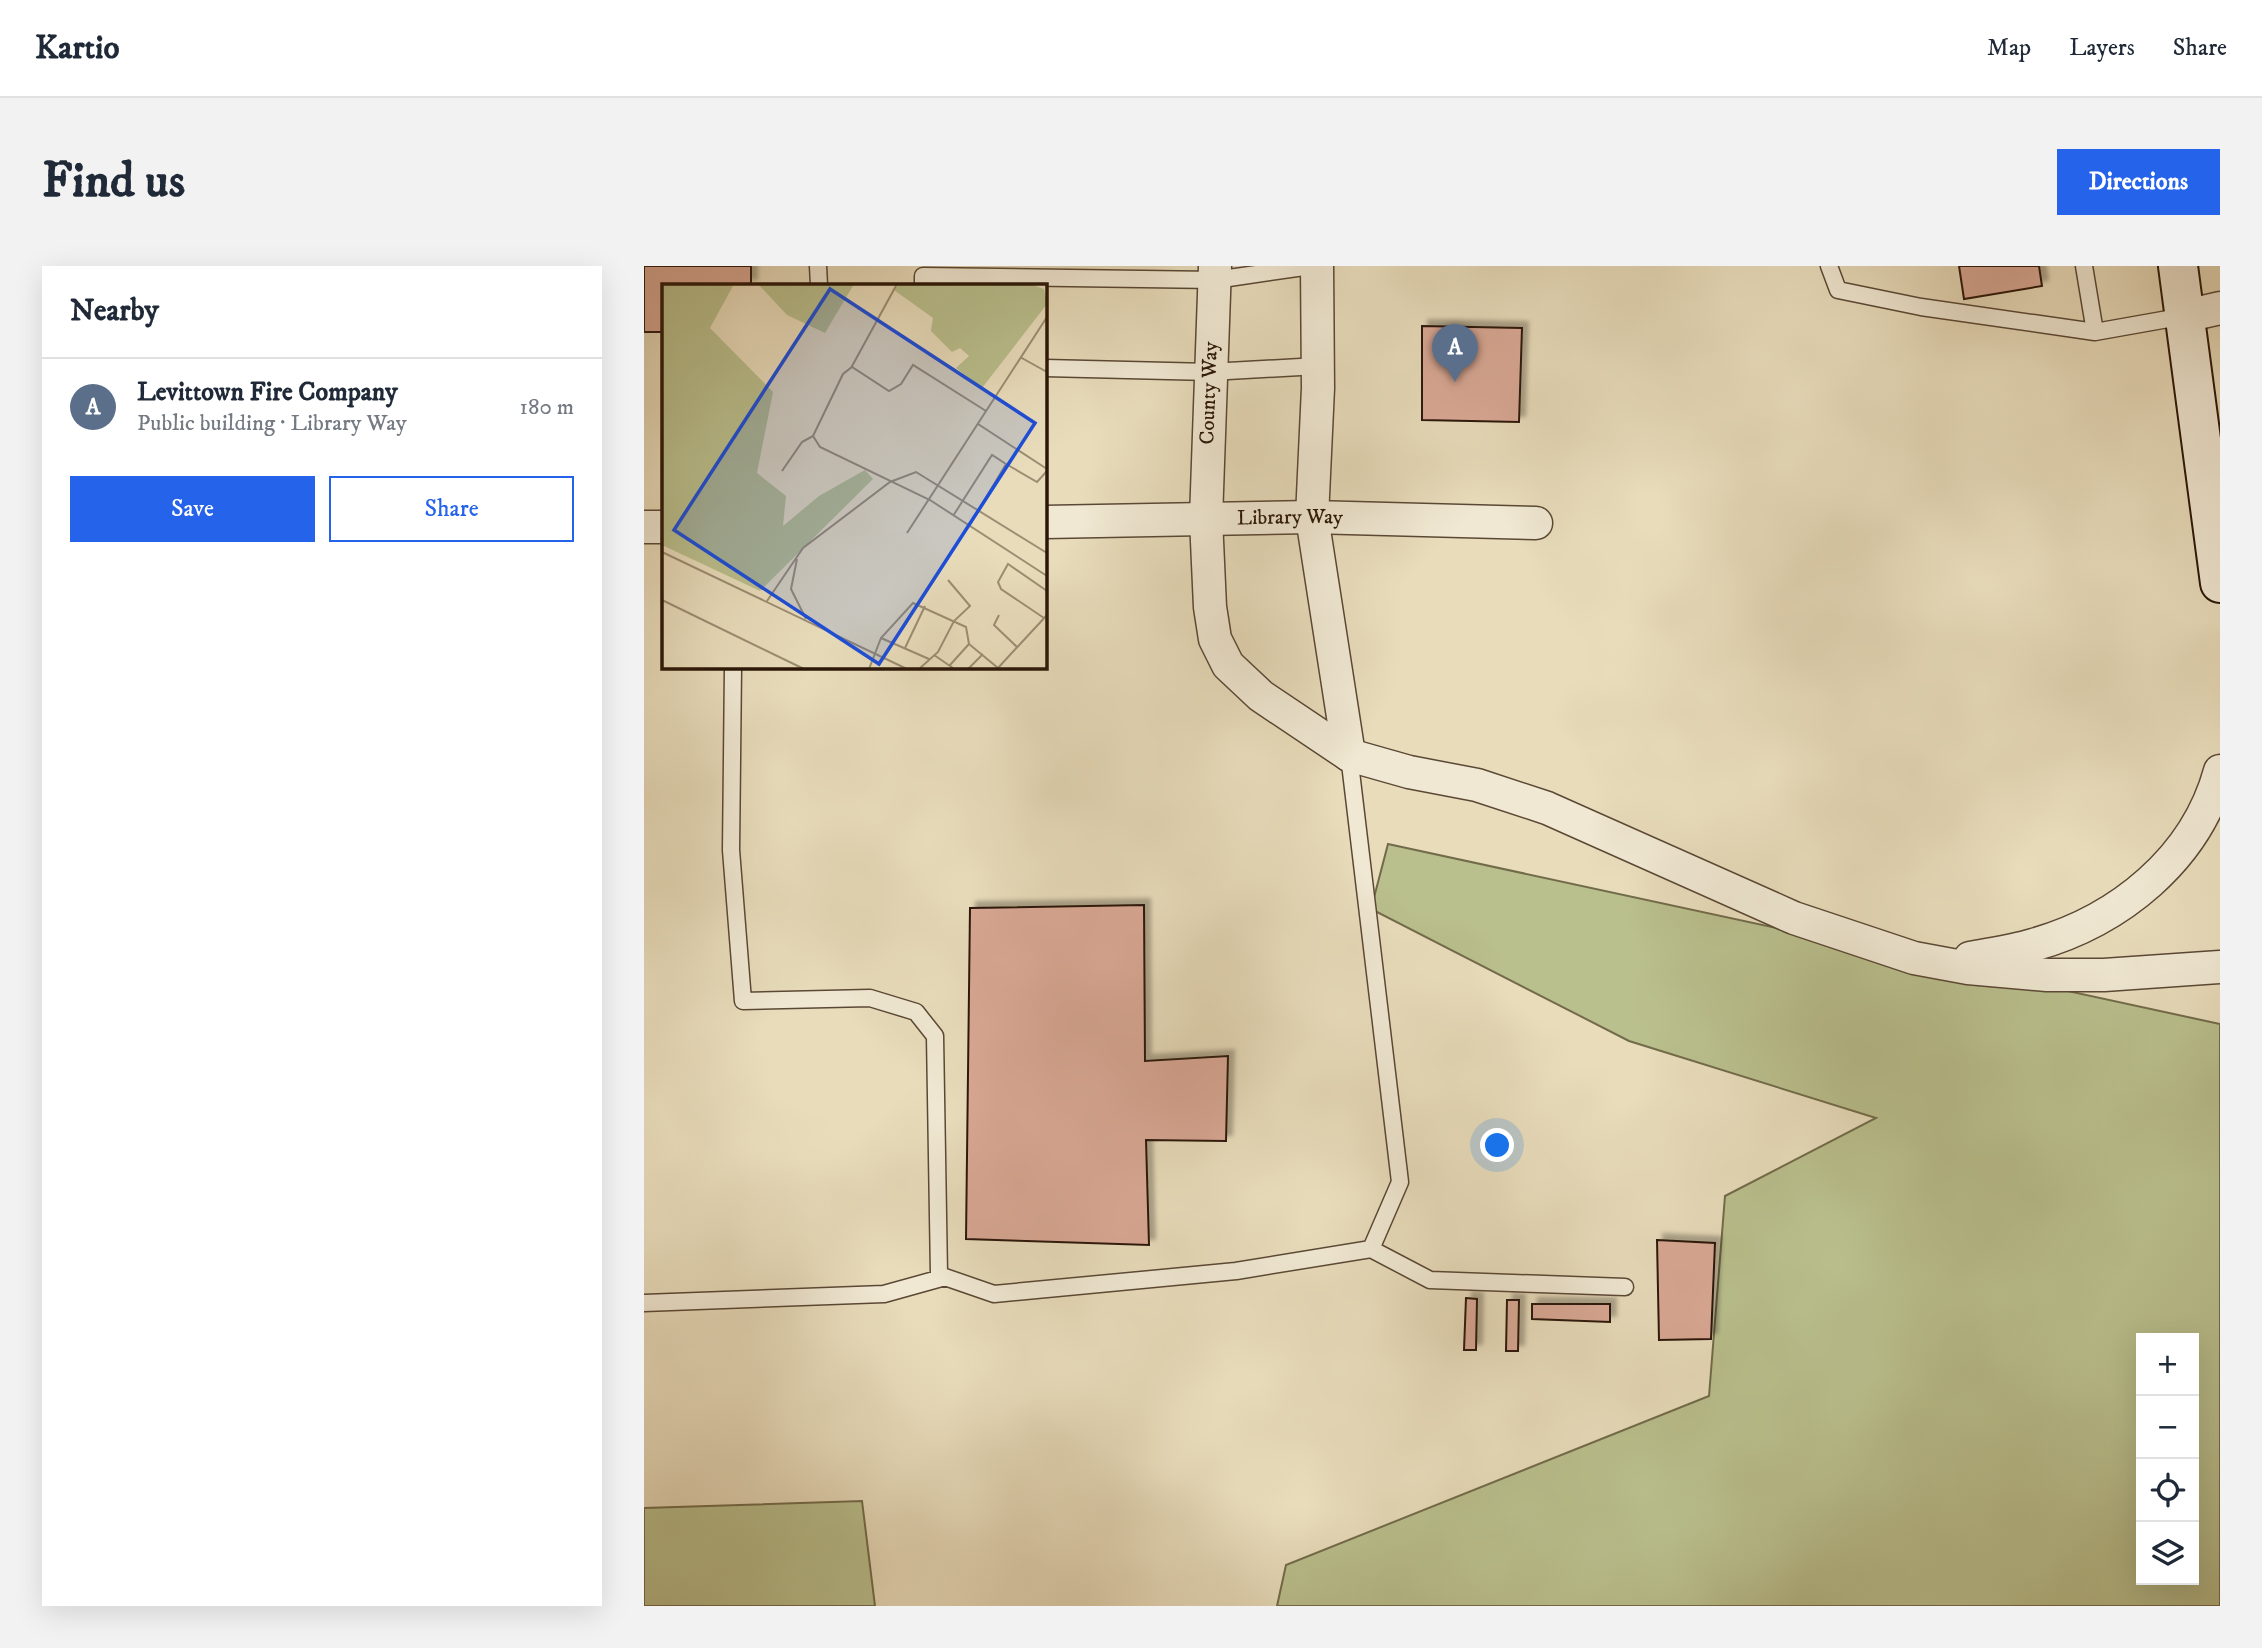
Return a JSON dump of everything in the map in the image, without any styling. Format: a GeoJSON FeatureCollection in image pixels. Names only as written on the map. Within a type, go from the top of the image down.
{"type":"FeatureCollection","features":[{"type":"Feature","properties":{"kind":"main road"},"geometry":{"type":"LineString","coordinates":[[2178,266],[2203,312],[2220,583]]}},
{"type":"Feature","properties":{"kind":"street"},"geometry":{"type":"LineString","coordinates":[[1317,266],[1318,366],[1312,517],[1349,755]]}},
{"type":"Feature","properties":{"kind":"street","name":"County Way"},"geometry":{"type":"LineString","coordinates":[[1215,273],[1206,519],[1210,607],[1215,639],[1228,665],[1261,696],[1349,755],[1409,772],[1477,785],[1547,808],[1794,918],[1914,958],[1942,964],[2047,975],[2104,975],[2220,967]]}},
{"type":"Feature","properties":{"kind":"street","name":"Library Way"},"geometry":{"type":"LineString","coordinates":[[1046,522],[1312,517],[1536,523]]}},
{"type":"Feature","properties":{"kind":"street"},"geometry":{"type":"LineString","coordinates":[[644,527],[662,527]]}},
{"type":"Feature","properties":{"kind":"street"},"geometry":{"type":"LineString","coordinates":[[1942,964],[2034,945],[2106,915],[2141,891],[2171,861],[2200,820],[2220,771]]}},
{"type":"Feature","properties":{"kind":"lane"},"geometry":{"type":"LineString","coordinates":[[818,266],[819,284]]}},
{"type":"Feature","properties":{"kind":"lane"},"geometry":{"type":"LineString","coordinates":[[923,276],[1215,273],[1311,266]]}},
{"type":"Feature","properties":{"kind":"lane"},"geometry":{"type":"LineString","coordinates":[[1829,266],[1838,290],[1920,307],[2095,332],[2203,312]]}},
{"type":"Feature","properties":{"kind":"lane"},"geometry":{"type":"LineString","coordinates":[[2084,266],[2095,332]]}},
{"type":"Feature","properties":{"kind":"lane"},"geometry":{"type":"LineString","coordinates":[[1046,368],[1210,372],[1318,366]]}},
{"type":"Feature","properties":{"kind":"lane"},"geometry":{"type":"LineString","coordinates":[[733,668],[731,850],[743,1001],[870,998],[916,1012],[935,1036],[939,1275],[994,1294],[1236,1271],[1371,1249],[1430,1280],[1625,1287]]}},
{"type":"Feature","properties":{"kind":"lane"},"geometry":{"type":"LineString","coordinates":[[1349,755],[1400,1182],[1371,1249]]}},
{"type":"Feature","properties":{"kind":"lane"},"geometry":{"type":"LineString","coordinates":[[644,1303],[884,1294],[945,1277]]}},
{"type":"Feature","properties":{"kind":"green space"},"geometry":{"type":"Polygon","coordinates":[[[1388,844],[2220,1024],[2220,1606],[1277,1606],[1286,1565],[1709,1396],[1725,1196],[1876,1118],[1629,1041],[1371,909],[1388,844]]]}},
{"type":"Feature","properties":{"kind":"green space"},"geometry":{"type":"Polygon","coordinates":[[[862,1501],[875,1606],[644,1606],[644,1508],[862,1501]]]}},
{"type":"Feature","properties":{"kind":"building"},"geometry":{"type":"Polygon","coordinates":[[[644,266],[751,266],[751,284],[662,284],[662,332],[644,332],[644,266]]]}},
{"type":"Feature","properties":{"kind":"building"},"geometry":{"type":"Polygon","coordinates":[[[1959,266],[2039,266],[2042,286],[1964,299],[1959,266]]]}},
{"type":"Feature","properties":{"kind":"building"},"geometry":{"type":"Polygon","coordinates":[[[1422,326],[1522,328],[1519,422],[1422,420],[1422,326]]]}},
{"type":"Feature","properties":{"kind":"building"},"geometry":{"type":"Polygon","coordinates":[[[1144,905],[1145,1061],[1228,1056],[1226,1141],[1146,1140],[1149,1245],[966,1239],[970,908],[1144,905]]]}},
{"type":"Feature","properties":{"kind":"building"},"geometry":{"type":"Polygon","coordinates":[[[1657,1240],[1715,1243],[1711,1339],[1659,1340],[1657,1240]]]}},
{"type":"Feature","properties":{"kind":"building"},"geometry":{"type":"Polygon","coordinates":[[[1466,1298],[1477,1299],[1476,1350],[1464,1350],[1466,1298]]]}},
{"type":"Feature","properties":{"kind":"building"},"geometry":{"type":"Polygon","coordinates":[[[1507,1300],[1519,1300],[1518,1351],[1506,1351],[1507,1300]]]}},
{"type":"Feature","properties":{"kind":"building"},"geometry":{"type":"Polygon","coordinates":[[[1532,1304],[1610,1304],[1610,1322],[1532,1319],[1532,1304]]]}},
{"type":"Feature","properties":{"kind":"place","name":"Levittown Fire Company"},"geometry":{"type":"Point","coordinates":[1455,382]}}]}
